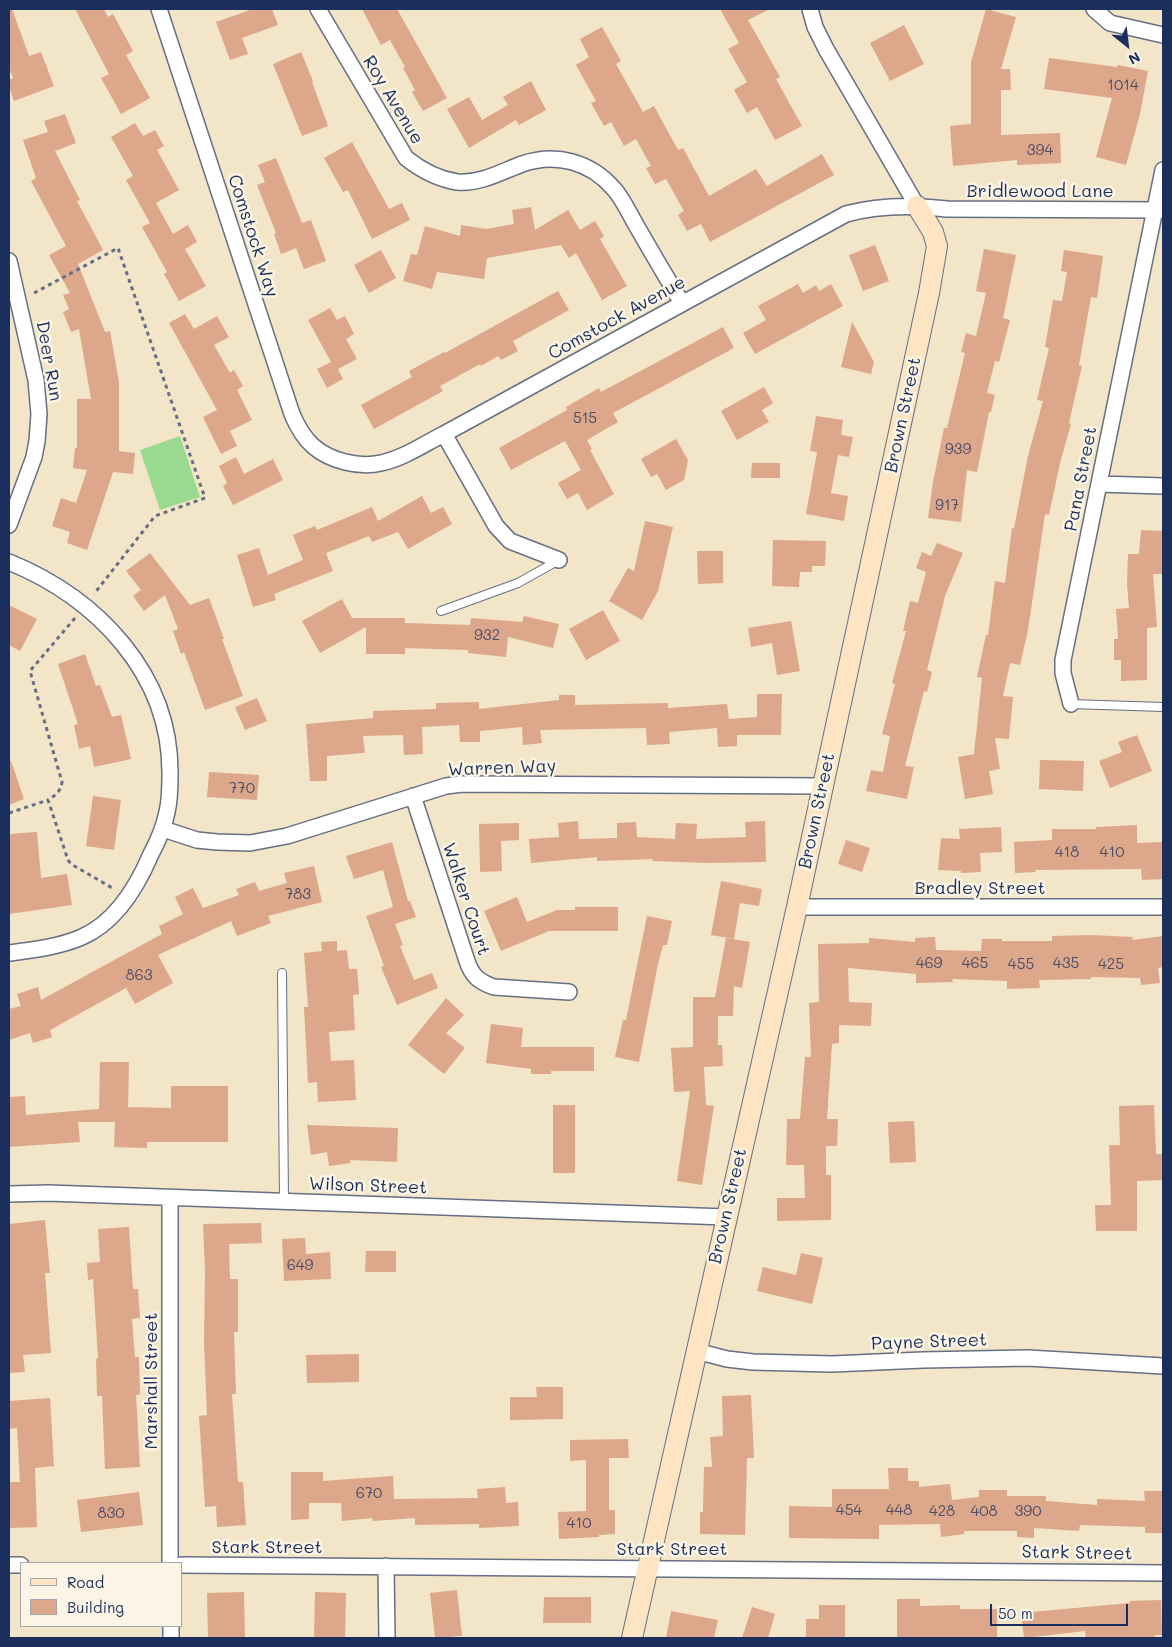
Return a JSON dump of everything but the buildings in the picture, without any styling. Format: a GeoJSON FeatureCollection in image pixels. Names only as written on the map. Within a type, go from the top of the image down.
{"type":"FeatureCollection","features":[{"type":"Feature","properties":{"kind":"street","name":"Comstock Way"},"geometry":{"type":"LineString","coordinates":[[159,9],[297,427],[312,445],[336,458]]}},
{"type":"Feature","properties":{"kind":"street","name":"Roy Avenue"},"geometry":{"type":"LineString","coordinates":[[318,9],[406,158],[427,172],[458,182],[487,179],[535,160],[558,159],[579,163],[594,171],[615,190],[682,303]]}},
{"type":"Feature","properties":{"kind":"street","name":"Brown Street"},"geometry":{"type":"LineString","coordinates":[[632,1638],[796,907],[925,312],[937,246],[933,232],[826,49],[815,27],[810,9]]}},
{"type":"Feature","properties":{"kind":"street"},"geometry":{"type":"LineString","coordinates":[[1094,9],[1110,23],[1163,35]]}},
{"type":"Feature","properties":{"kind":"street","name":"Pana Street"},"geometry":{"type":"LineString","coordinates":[[1071,704],[1063,673],[1063,660],[1099,484],[1159,210],[1163,170]]}},
{"type":"Feature","properties":{"kind":"street","name":"Comstock Avenue"},"geometry":{"type":"LineString","coordinates":[[336,458],[353,464],[380,463],[397,458],[846,214],[869,209],[917,206]]}},
{"type":"Feature","properties":{"kind":"street","name":"Bridlewood Lane"},"geometry":{"type":"LineString","coordinates":[[917,206],[947,209],[1159,210]]}},
{"type":"Feature","properties":{"kind":"street","name":"Deer Run"},"geometry":{"type":"LineString","coordinates":[[9,261],[36,380],[39,414],[34,457],[9,524]]}},
{"type":"Feature","properties":{"kind":"street"},"geometry":{"type":"LineString","coordinates":[[444,434],[502,534],[510,541],[559,560]]}},
{"type":"Feature","properties":{"kind":"street"},"geometry":{"type":"LineString","coordinates":[[1099,484],[1163,486]]}},
{"type":"Feature","properties":{"kind":"street"},"geometry":{"type":"LineString","coordinates":[[9,562],[46,580],[85,605],[112,632],[142,671],[165,724],[170,753],[170,799],[163,829],[146,867],[127,898],[109,919],[83,937],[46,948],[9,953]]}},
{"type":"Feature","properties":{"kind":"street","name":"Warren Way"},"geometry":{"type":"LineString","coordinates":[[163,829],[197,840],[250,843],[287,836],[446,786],[462,784],[822,786]]}},
{"type":"Feature","properties":{"kind":"street","name":"Walker Court"},"geometry":{"type":"LineString","coordinates":[[413,796],[470,971],[476,979],[494,987],[569,992]]}},
{"type":"Feature","properties":{"kind":"street","name":"Bradley Street"},"geometry":{"type":"LineString","coordinates":[[796,907],[1163,907]]}},
{"type":"Feature","properties":{"kind":"street","name":"Wilson Street"},"geometry":{"type":"LineString","coordinates":[[9,1194],[48,1193],[726,1217]]}},
{"type":"Feature","properties":{"kind":"street","name":"Marshall Street"},"geometry":{"type":"LineString","coordinates":[[170,1198],[170,1562]]}},
{"type":"Feature","properties":{"kind":"street","name":"Payne Street"},"geometry":{"type":"LineString","coordinates":[[696,1351],[727,1359],[753,1362],[832,1364],[1028,1358],[1163,1366]]}},
{"type":"Feature","properties":{"kind":"street","name":"Stark Street"},"geometry":{"type":"LineString","coordinates":[[182,1565],[1163,1573]]}},
{"type":"Feature","properties":{"kind":"street"},"geometry":{"type":"LineString","coordinates":[[386,1566],[387,1638]]}},
{"type":"Feature","properties":{"kind":"lane"},"geometry":{"type":"LineString","coordinates":[[441,611],[518,583],[559,560]]}},
{"type":"Feature","properties":{"kind":"lane","name":"Pana Street"},"geometry":{"type":"LineString","coordinates":[[1071,704],[1163,707]]}},
{"type":"Feature","properties":{"kind":"lane"},"geometry":{"type":"LineString","coordinates":[[282,973],[284,1201]]}},
{"type":"Feature","properties":{"kind":"path"},"geometry":{"type":"LineString","coordinates":[[34,293],[118,248],[205,498],[155,516],[94,594]]}},
{"type":"Feature","properties":{"kind":"path"},"geometry":{"type":"LineString","coordinates":[[9,813],[48,800],[58,793],[61,788],[62,782],[30,671],[75,618]]}},
{"type":"Feature","properties":{"kind":"path"},"geometry":{"type":"LineString","coordinates":[[48,800],[70,864],[127,898]]}},
{"type":"Feature","properties":{"kind":"green space"},"geometry":{"type":"Polygon","coordinates":[[[180,436],[200,497],[160,510],[140,450],[180,436]]]}}]}
